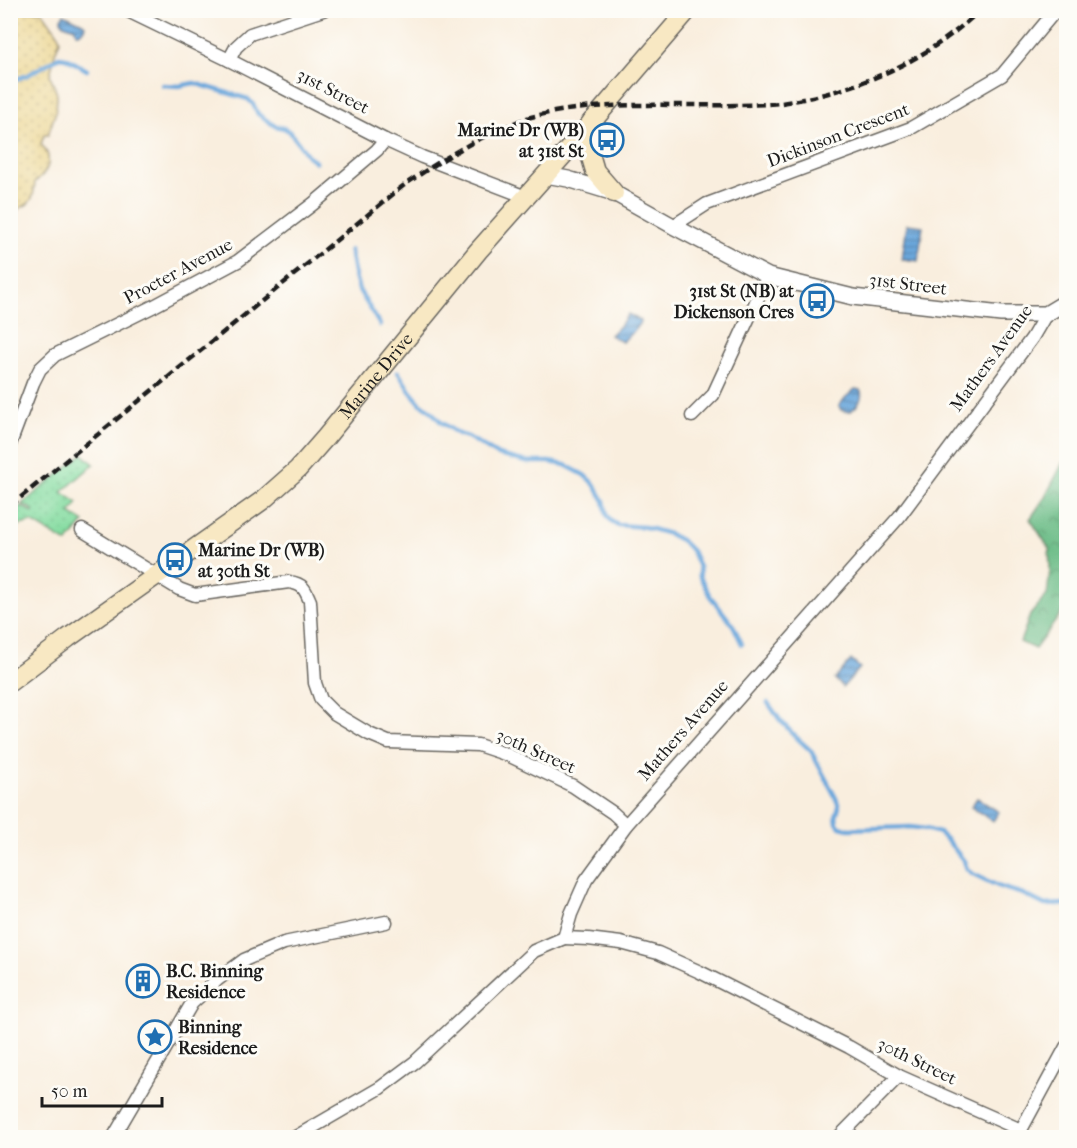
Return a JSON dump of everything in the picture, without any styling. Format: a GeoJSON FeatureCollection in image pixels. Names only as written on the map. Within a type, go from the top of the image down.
{"type":"FeatureCollection","features":[{"type":"Feature","properties":{"kind":"main road","name":"Marine Drive"},"geometry":{"type":"LineString","coordinates":[[10,682],[68,638],[263,500],[298,469],[478,251],[688,10]]}},
{"type":"Feature","properties":{"kind":"main road"},"geometry":{"type":"LineString","coordinates":[[592,121],[590,154],[595,171],[614,193]]}},
{"type":"Feature","properties":{"kind":"street","name":"31st Street"},"geometry":{"type":"LineString","coordinates":[[126,10],[385,140],[422,157],[526,197]]}},
{"type":"Feature","properties":{"kind":"street"},"geometry":{"type":"LineString","coordinates":[[229,60],[236,46],[250,34],[323,10]]}},
{"type":"Feature","properties":{"kind":"street","name":"Dickinson Crescent"},"geometry":{"type":"LineString","coordinates":[[673,225],[707,204],[911,128],[1002,75],[1056,10]]}},
{"type":"Feature","properties":{"kind":"street","name":"Procter Avenue"},"geometry":{"type":"LineString","coordinates":[[10,444],[40,369],[55,355],[238,261],[313,204],[377,150],[385,140]]}},
{"type":"Feature","properties":{"kind":"street","name":"31st Street"},"geometry":{"type":"LineString","coordinates":[[546,175],[614,193],[768,276],[853,297],[1001,314],[1046,314]]}},
{"type":"Feature","properties":{"kind":"street"},"geometry":{"type":"LineString","coordinates":[[692,417],[713,395],[768,276]]}},
{"type":"Feature","properties":{"kind":"street","name":"Mathers Avenue"},"geometry":{"type":"LineString","coordinates":[[564,939],[571,914],[586,880],[626,825],[898,517],[1032,338],[1046,314],[1066,302]]}},
{"type":"Feature","properties":{"kind":"street","name":"30th Street"},"geometry":{"type":"LineString","coordinates":[[82,530],[179,589],[195,595],[290,582],[298,584],[307,592],[309,601],[315,683],[321,700],[334,713],[369,734],[388,742],[478,745],[508,755],[573,786],[613,813],[626,825]]}},
{"type":"Feature","properties":{"kind":"street"},"geometry":{"type":"LineString","coordinates":[[112,1137],[192,1003],[217,980],[244,960],[284,943],[386,922]]}},
{"type":"Feature","properties":{"kind":"street"},"geometry":{"type":"LineString","coordinates":[[294,1137],[380,1088],[415,1062],[534,951],[564,939]]}},
{"type":"Feature","properties":{"kind":"street","name":"30th Street"},"geometry":{"type":"LineString","coordinates":[[564,939],[588,939],[658,953],[849,1047],[899,1076],[1020,1134]]}},
{"type":"Feature","properties":{"kind":"street"},"geometry":{"type":"LineString","coordinates":[[1020,1134],[1066,1047]]}},
{"type":"Feature","properties":{"kind":"street"},"geometry":{"type":"LineString","coordinates":[[838,1137],[899,1076]]}},
{"type":"Feature","properties":{"kind":"green space"},"geometry":{"type":"Polygon","coordinates":[[[83,454],[94,464],[62,492],[78,503],[70,513],[84,522],[67,543],[32,522],[15,526],[11,530],[11,513],[20,506],[33,512],[34,510],[22,504],[83,454]]]}},
{"type":"Feature","properties":{"kind":"green space"},"geometry":{"type":"Polygon","coordinates":[[[1066,461],[1066,607],[1035,649],[1020,642],[1030,615],[1047,595],[1050,570],[1049,548],[1030,519],[1045,497],[1063,462],[1066,461]]]}},
{"type":"Feature","properties":{"kind":"sand"},"geometry":{"type":"Polygon","coordinates":[[[11,11],[42,11],[60,40],[50,75],[57,94],[56,111],[48,135],[44,135],[41,144],[47,153],[47,168],[35,182],[31,200],[13,213],[11,225],[11,129],[16,114],[11,104],[11,11]]]}},
{"type":"Feature","properties":{"kind":"water"},"geometry":{"type":"Polygon","coordinates":[[[64,14],[83,23],[84,29],[76,33],[75,28],[64,24],[61,18],[64,14]]]}},
{"type":"Feature","properties":{"kind":"water"},"geometry":{"type":"Polygon","coordinates":[[[907,224],[923,226],[918,261],[902,259],[907,224]]]}},
{"type":"Feature","properties":{"kind":"water"},"geometry":{"type":"Polygon","coordinates":[[[628,314],[641,321],[622,342],[610,335],[628,314]]]}},
{"type":"Feature","properties":{"kind":"water"},"geometry":{"type":"Polygon","coordinates":[[[855,389],[860,390],[861,393],[859,402],[849,412],[841,410],[839,406],[855,389]]]}},
{"type":"Feature","properties":{"kind":"water"},"geometry":{"type":"Polygon","coordinates":[[[851,660],[860,668],[843,687],[835,679],[851,660]]]}},
{"type":"Feature","properties":{"kind":"water"},"geometry":{"type":"Polygon","coordinates":[[[977,798],[999,812],[993,821],[971,807],[977,798]]]}},
{"type":"Feature","properties":{"kind":"waterway"},"geometry":{"type":"LineString","coordinates":[[10,81],[28,75],[59,57],[66,58],[87,70]]}},
{"type":"Feature","properties":{"kind":"waterway"},"geometry":{"type":"LineString","coordinates":[[163,85],[179,86],[194,83],[248,99],[258,114],[275,126],[290,132],[308,156],[316,162]]}},
{"type":"Feature","properties":{"kind":"waterway"},"geometry":{"type":"LineString","coordinates":[[350,250],[359,290],[380,325]]}},
{"type":"Feature","properties":{"kind":"waterway"},"geometry":{"type":"LineString","coordinates":[[398,372],[421,404],[458,434],[468,437],[498,455],[527,462],[565,465],[584,475],[594,484],[612,522],[618,525],[645,527],[669,534],[682,541],[692,551],[699,567],[700,577],[710,596],[733,625],[742,644]]}},
{"type":"Feature","properties":{"kind":"waterway"},"geometry":{"type":"LineString","coordinates":[[768,703],[780,720],[811,751],[836,798],[839,807],[836,817],[840,827],[849,829],[910,827],[939,833],[948,841],[973,874],[1045,905],[1066,904]]}},
{"type":"Feature","properties":{"kind":"railway"},"geometry":{"type":"LineString","coordinates":[[10,506],[403,186],[475,141],[524,119],[558,111],[621,105],[749,105],[781,103],[812,97],[858,84],[902,65],[943,41],[980,10]]}},
{"type":"Feature","properties":{"kind":"place","name":"Marine Dr (WB) at 31st St"},"geometry":{"type":"Point","coordinates":[607,140]}},
{"type":"Feature","properties":{"kind":"place","name":"31st St (NB) at Dickenson Cres"},"geometry":{"type":"Point","coordinates":[817,301]}},
{"type":"Feature","properties":{"kind":"place","name":"Marine Dr (WB) at 30th St"},"geometry":{"type":"Point","coordinates":[175,560]}},
{"type":"Feature","properties":{"kind":"place","name":"B.C. Binning Residence"},"geometry":{"type":"Point","coordinates":[143,981]}},
{"type":"Feature","properties":{"kind":"place","name":"Binning Residence"},"geometry":{"type":"Point","coordinates":[155,1037]}}]}
